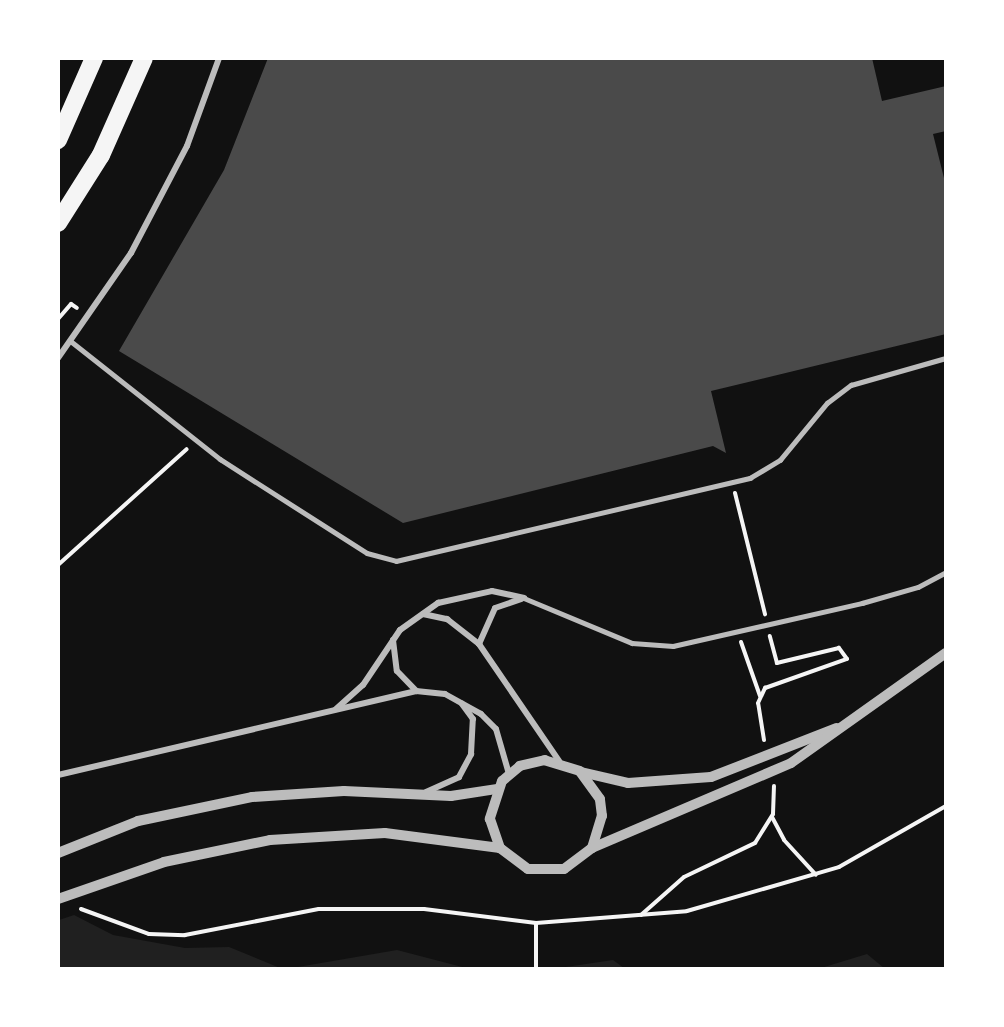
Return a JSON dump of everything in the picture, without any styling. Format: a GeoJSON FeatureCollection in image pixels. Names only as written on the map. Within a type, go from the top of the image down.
{"type":"FeatureCollection","features":[{"type":"Feature","properties":{"kind":"highway"},"geometry":{"type":"LineString","coordinates":[[58,140],[94,58]]}},
{"type":"Feature","properties":{"kind":"highway"},"geometry":{"type":"LineString","coordinates":[[58,223],[100,155],[144,58]]}},
{"type":"Feature","properties":{"kind":"street"},"geometry":{"type":"LineString","coordinates":[[58,358],[108,293],[187,146],[219,58]]}},
{"type":"Feature","properties":{"kind":"street"},"geometry":{"type":"LineString","coordinates":[[333,711],[363,684],[393,640],[423,614],[472,592],[524,598]]}},
{"type":"Feature","properties":{"kind":"street"},"geometry":{"type":"LineString","coordinates":[[479,644],[495,608],[524,598]]}},
{"type":"Feature","properties":{"kind":"street"},"geometry":{"type":"LineString","coordinates":[[423,614],[447,620],[479,644],[559,761]]}},
{"type":"Feature","properties":{"kind":"street"},"geometry":{"type":"LineString","coordinates":[[393,640],[397,671],[416,691]]}},
{"type":"Feature","properties":{"kind":"street"},"geometry":{"type":"LineString","coordinates":[[856,720],[711,777],[628,783],[580,771],[559,761],[532,762],[509,774],[497,789],[490,819],[500,848],[520,865],[546,872],[572,865],[592,848],[756,781],[856,720],[945,652]]}},
{"type":"Feature","properties":{"kind":"street"},"geometry":{"type":"LineString","coordinates":[[58,775],[416,691],[460,701],[496,729],[509,774]]}},
{"type":"Feature","properties":{"kind":"street"},"geometry":{"type":"LineString","coordinates":[[422,793],[459,777],[471,754],[473,719],[460,701]]}},
{"type":"Feature","properties":{"kind":"street"},"geometry":{"type":"LineString","coordinates":[[580,771],[592,784],[601,808],[592,848]]}},
{"type":"Feature","properties":{"kind":"street"},"geometry":{"type":"LineString","coordinates":[[58,853],[138,821],[218,803],[344,790],[451,796],[497,789]]}},
{"type":"Feature","properties":{"kind":"street"},"geometry":{"type":"LineString","coordinates":[[58,899],[164,862],[270,840],[385,833],[500,848]]}},
{"type":"Feature","properties":{"kind":"lane"},"geometry":{"type":"LineString","coordinates":[[72,342],[196,441],[367,554],[411,560],[750,478],[780,460],[827,403],[851,385],[945,358]]}},
{"type":"Feature","properties":{"kind":"lane"},"geometry":{"type":"LineString","coordinates":[[524,598],[611,636],[651,646],[739,633],[918,587],[945,572]]}},
{"type":"Feature","properties":{"kind":"path"},"geometry":{"type":"LineString","coordinates":[[58,565],[196,441]]}},
{"type":"Feature","properties":{"kind":"path"},"geometry":{"type":"LineString","coordinates":[[739,633],[760,696]]}},
{"type":"Feature","properties":{"kind":"path"},"geometry":{"type":"LineString","coordinates":[[641,916],[684,877],[755,843],[772,816],[774,785]]}},
{"type":"Feature","properties":{"kind":"path"},"geometry":{"type":"LineString","coordinates":[[78,908],[149,934],[185,935],[269,916],[387,907],[536,923],[641,916],[730,903],[816,875],[945,806]]}},
{"type":"Feature","properties":{"kind":"path"},"geometry":{"type":"LineString","coordinates":[[772,816],[784,840],[816,875]]}},
{"type":"Feature","properties":{"kind":"path"},"geometry":{"type":"LineString","coordinates":[[536,923],[536,968]]}},
{"type":"Feature","properties":{"kind":"shaded area"},"geometry":{"type":"Polygon","coordinates":[[[74,915],[113,935],[185,948],[229,947],[280,968],[59,968],[59,920],[74,915]]]}},
{"type":"Feature","properties":{"kind":"shaded area"},"geometry":{"type":"Polygon","coordinates":[[[397,950],[466,968],[292,968],[397,950]]]}},
{"type":"Feature","properties":{"kind":"shaded area"},"geometry":{"type":"Polygon","coordinates":[[[867,954],[884,968],[821,968],[867,954]]]}},
{"type":"Feature","properties":{"kind":"shaded area"},"geometry":{"type":"Polygon","coordinates":[[[613,960],[624,968],[559,968],[613,960]]]}},
{"type":"Feature","properties":{"kind":"building"},"geometry":{"type":"Polygon","coordinates":[[[268,58],[872,58],[882,101],[946,86],[946,131],[933,134],[946,186],[946,334],[711,391],[726,453],[713,446],[403,523],[119,351],[224,170],[268,58]]]}}]}
